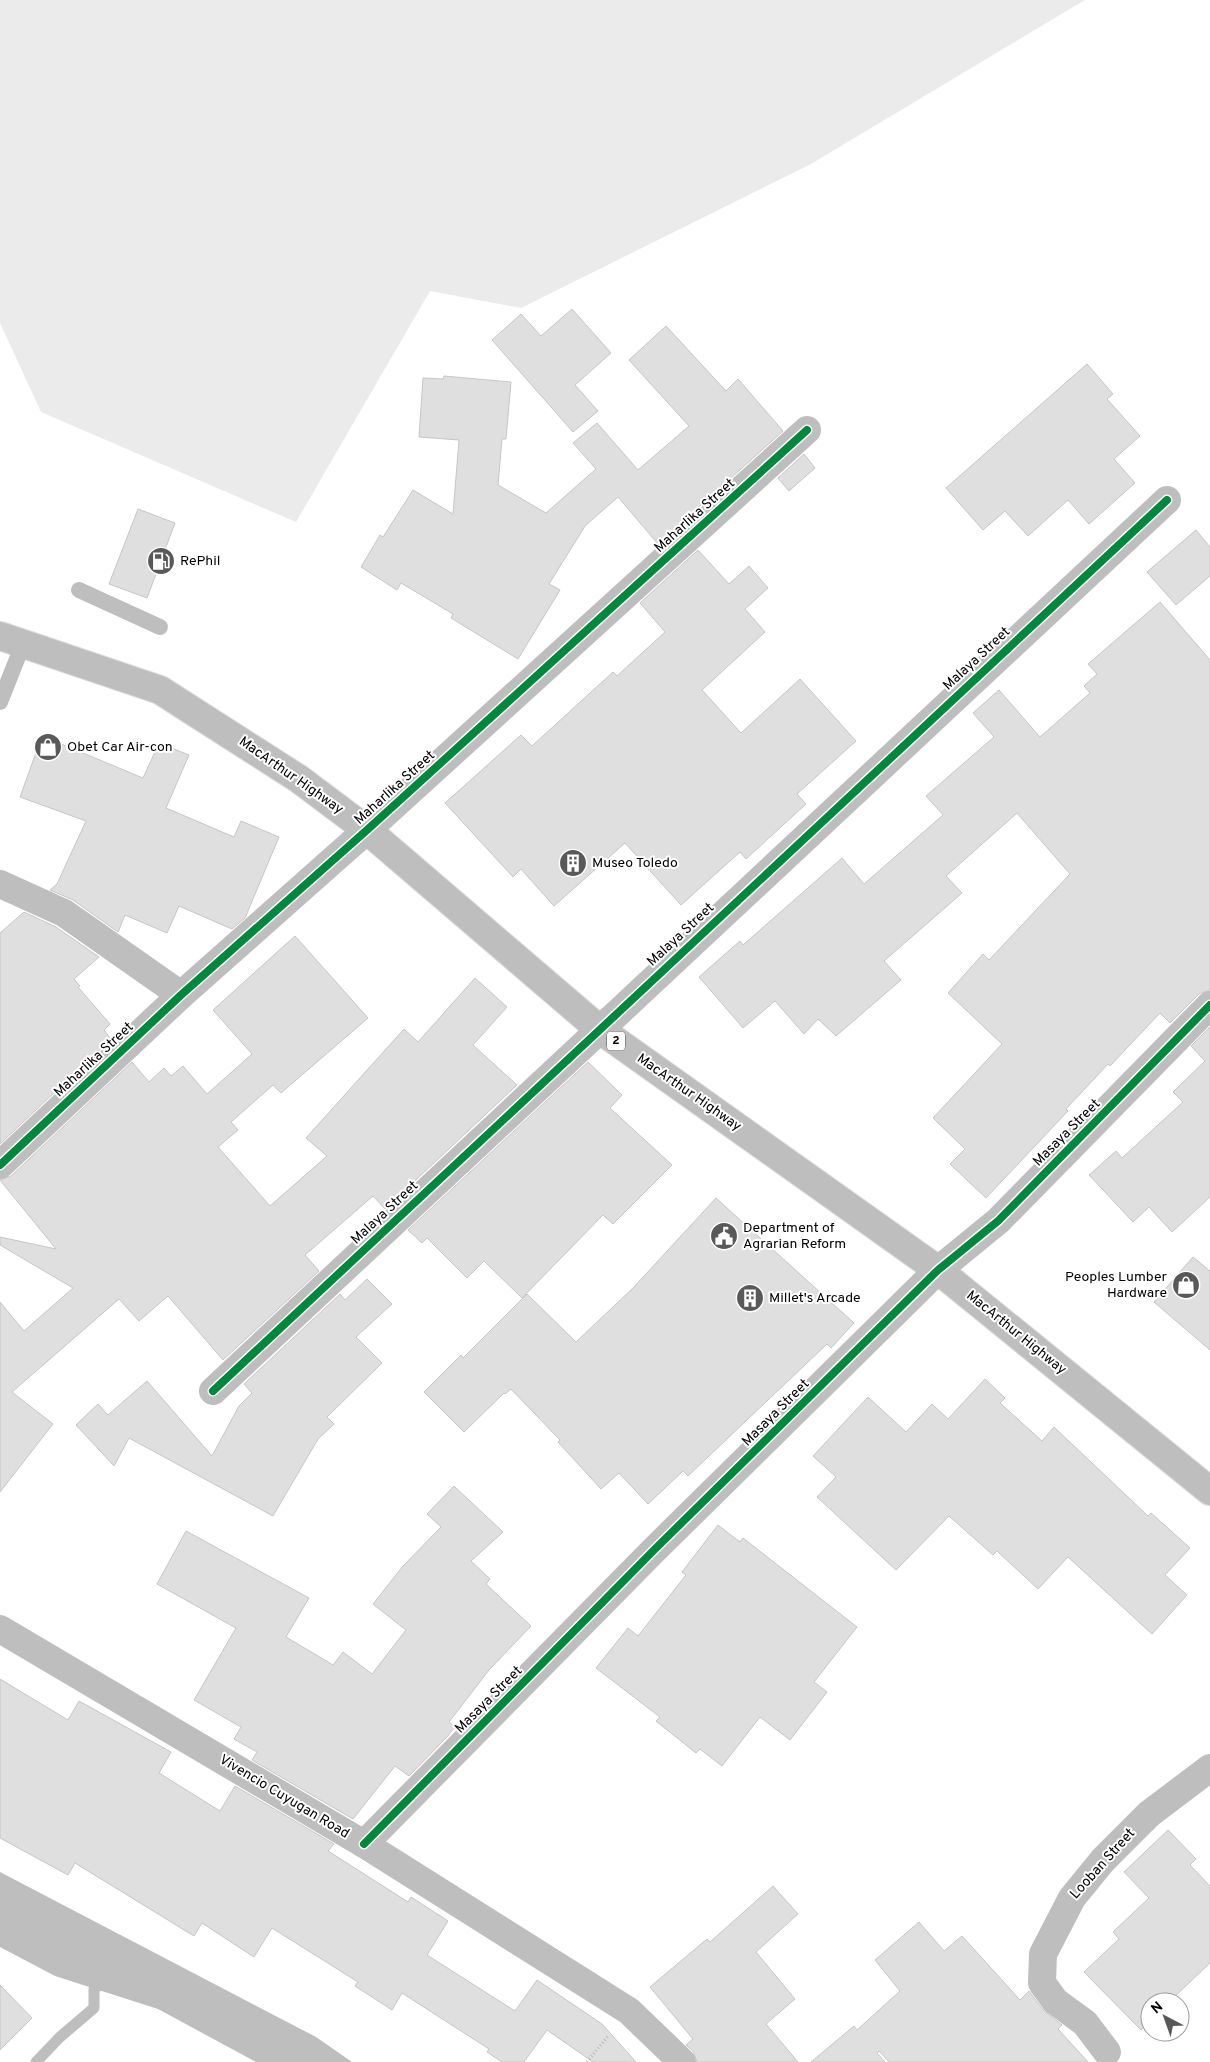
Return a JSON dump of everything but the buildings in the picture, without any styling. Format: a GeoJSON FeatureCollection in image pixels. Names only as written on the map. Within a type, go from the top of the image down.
{"type":"FeatureCollection","features":[{"type":"Feature","properties":{"kind":"main road","name":"Maharlika Street"},"geometry":{"type":"LineString","coordinates":[[0,1165],[181,995],[367,830],[807,430]]}},
{"type":"Feature","properties":{"kind":"main road","name":"Malaya Street"},"geometry":{"type":"LineString","coordinates":[[213,1391],[1167,500]]}},
{"type":"Feature","properties":{"kind":"main road","name":"MacArthur Highway"},"geometry":{"type":"LineString","coordinates":[[12,640],[160,690],[300,779],[367,830],[599,1029],[938,1270],[1210,1491]]}},
{"type":"Feature","properties":{"kind":"main road"},"geometry":{"type":"LineString","coordinates":[[0,884],[64,913],[181,995]]}},
{"type":"Feature","properties":{"kind":"main road","name":"Masaya Street"},"geometry":{"type":"LineString","coordinates":[[364,1844],[654,1550],[938,1270],[998,1221],[1210,1005]]}},
{"type":"Feature","properties":{"kind":"main road","name":"Vivencio Cuyugan Road"},"geometry":{"type":"LineString","coordinates":[[0,1629],[364,1844],[629,2011],[682,2062]]}},
{"type":"Feature","properties":{"kind":"main road","name":"Looban Street"},"geometry":{"type":"LineString","coordinates":[[1107,2052],[1085,2023],[1055,2002],[1042,1983],[1043,1954],[1072,1898],[1103,1860],[1149,1814],[1210,1768]]}},
{"type":"Feature","properties":{"kind":"lane"},"geometry":{"type":"LineString","coordinates":[[79,590],[160,627]]}},
{"type":"Feature","properties":{"kind":"lane"},"geometry":{"type":"LineString","coordinates":[[0,702],[12,640]]}},
{"type":"Feature","properties":{"kind":"shaded area"},"geometry":{"type":"Polygon","coordinates":[[[0,0],[1085,0],[811,164],[521,308],[430,291],[296,522],[41,412],[0,323],[0,0]]]}},
{"type":"Feature","properties":{"kind":"shaded area"},"geometry":{"type":"Polygon","coordinates":[[[0,1872],[316,2037],[352,2062],[256,2062],[158,2009],[55,1976],[0,1947],[0,1872]]]}},
{"type":"Feature","properties":{"kind":"waterway"},"geometry":{"type":"LineString","coordinates":[[36,2062],[60,2037],[94,2008],[94,1989],[106,1980]]}},
{"type":"Feature","properties":{"kind":"cycle path"},"geometry":{"type":"LineString","coordinates":[[0,1165],[181,995],[367,830],[807,430]]}},
{"type":"Feature","properties":{"kind":"cycle path"},"geometry":{"type":"LineString","coordinates":[[213,1391],[1167,500]]}},
{"type":"Feature","properties":{"kind":"cycle path"},"geometry":{"type":"LineString","coordinates":[[364,1844],[654,1550],[938,1270],[998,1221],[1210,1005]]}},
{"type":"Feature","properties":{"kind":"place","name":"RePhil"},"geometry":{"type":"Point","coordinates":[161,561]}},
{"type":"Feature","properties":{"kind":"place","name":"Obet Car Air-con"},"geometry":{"type":"Point","coordinates":[48,747]}},
{"type":"Feature","properties":{"kind":"place","name":"Museo Toledo"},"geometry":{"type":"Point","coordinates":[573,863]}},
{"type":"Feature","properties":{"kind":"place","name":"Department of Agrarian Reform"},"geometry":{"type":"Point","coordinates":[724,1236]}},
{"type":"Feature","properties":{"kind":"place","name":"Peoples Lumber Hardware"},"geometry":{"type":"Point","coordinates":[1186,1285]}},
{"type":"Feature","properties":{"kind":"place","name":"Millet's Arcade"},"geometry":{"type":"Point","coordinates":[750,1298]}}]}
